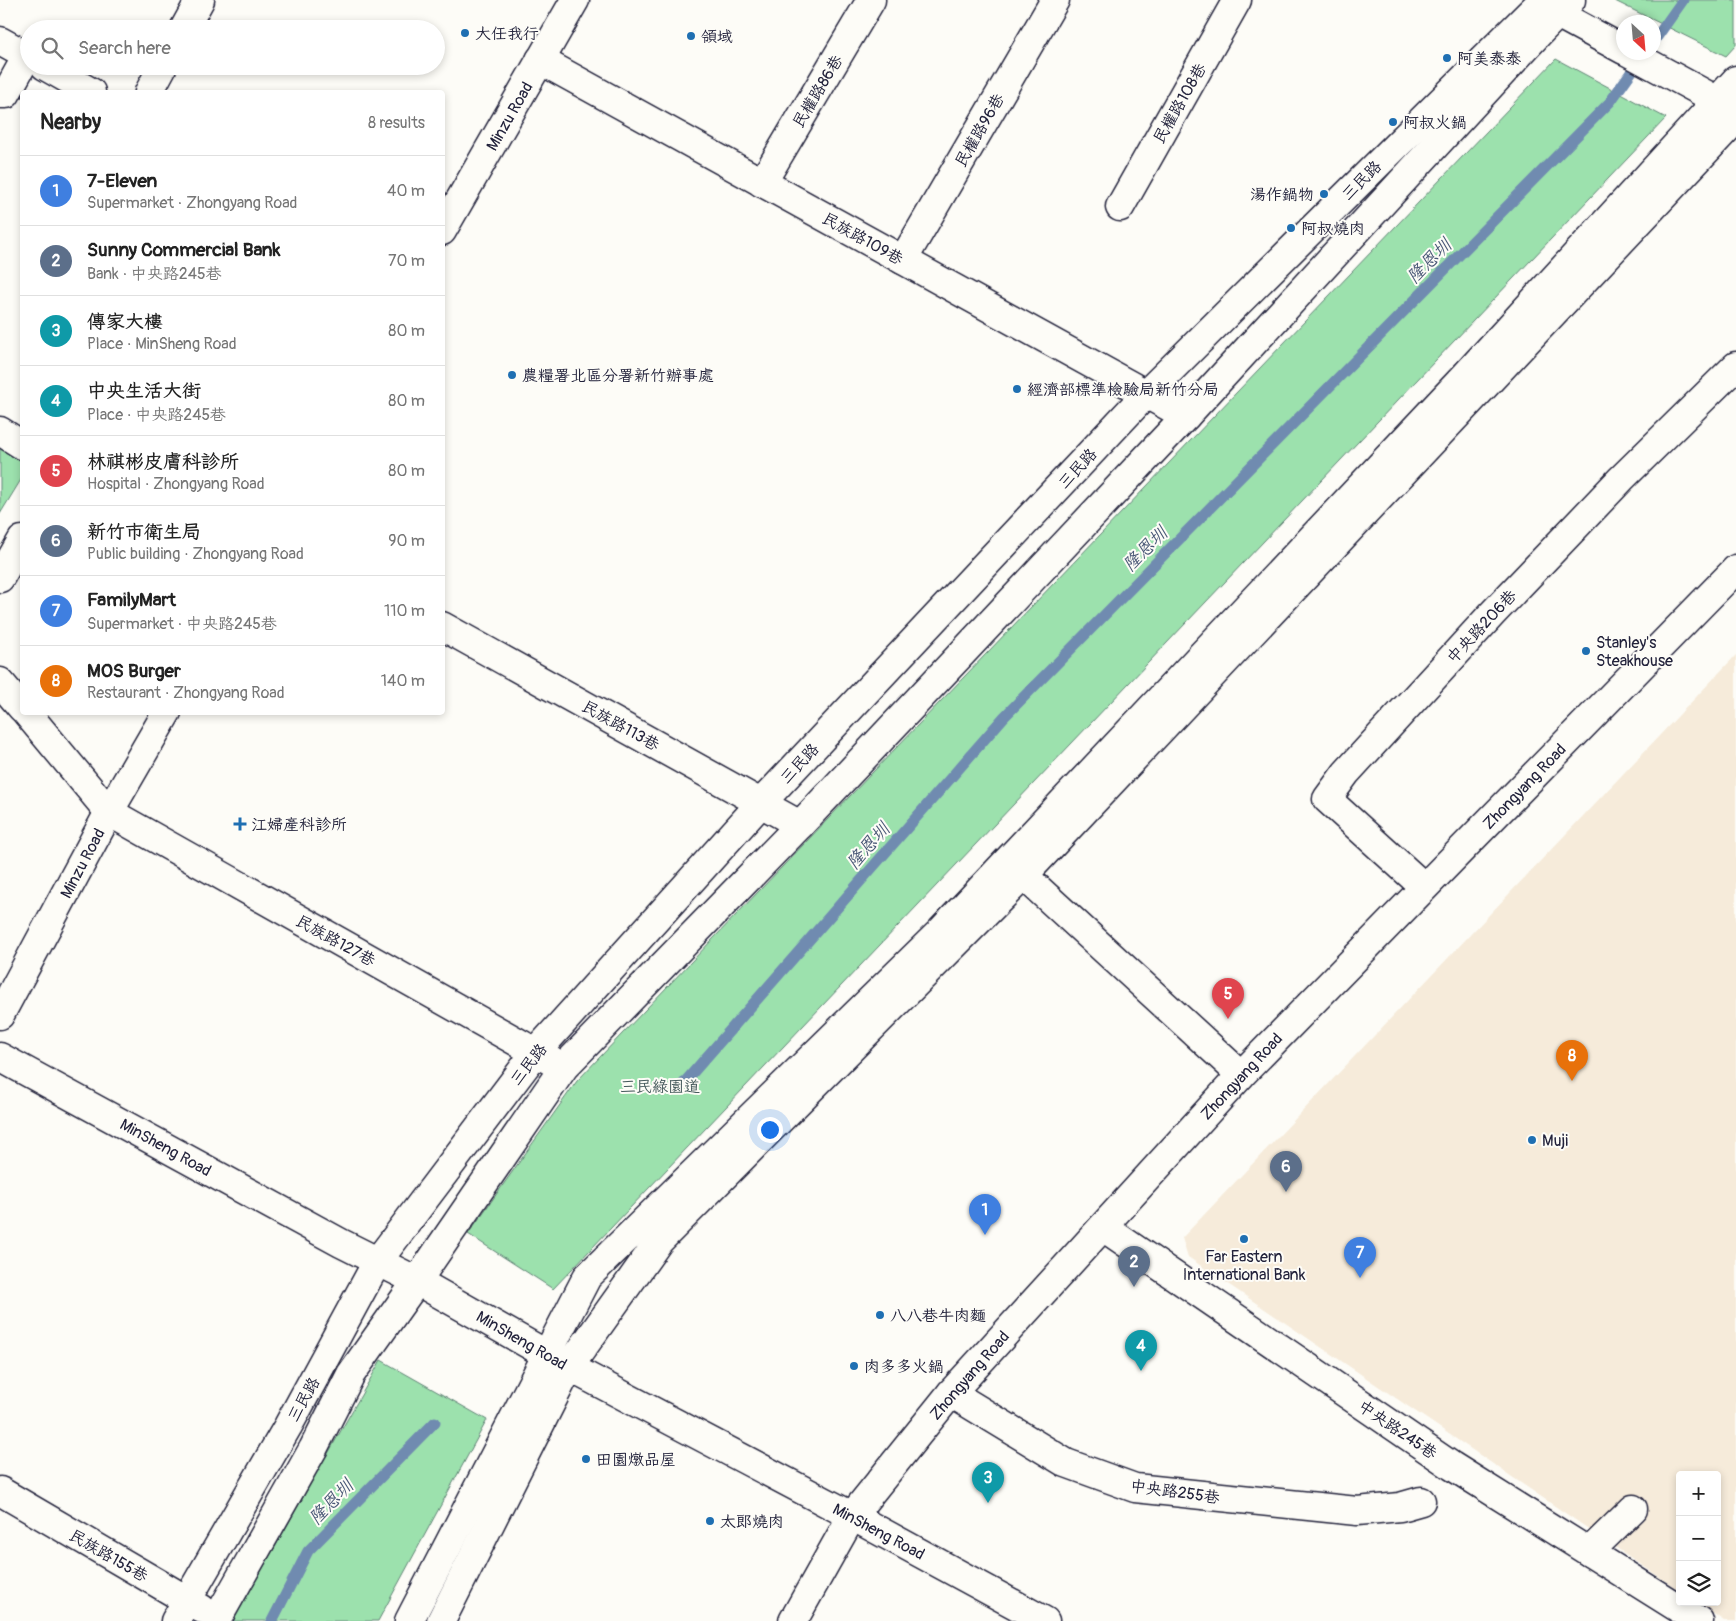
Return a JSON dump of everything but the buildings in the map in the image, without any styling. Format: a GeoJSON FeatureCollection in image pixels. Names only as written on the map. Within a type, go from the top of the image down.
{"type":"FeatureCollection","features":[{"type":"Feature","properties":{"kind":"street"},"geometry":{"type":"LineString","coordinates":[[189,20],[200,0]]}},
{"type":"Feature","properties":{"kind":"street","name":"Minzu Road"},"geometry":{"type":"LineString","coordinates":[[445,226],[575,0]]}},
{"type":"Feature","properties":{"kind":"street","name":"民權路86巷"},"geometry":{"type":"LineString","coordinates":[[762,183],[871,0]]}},
{"type":"Feature","properties":{"kind":"street","name":"民權路96巷"},"geometry":{"type":"LineString","coordinates":[[903,260],[1055,0]]}},
{"type":"Feature","properties":{"kind":"street","name":"民權路108巷"},"geometry":{"type":"LineString","coordinates":[[1120,207],[1238,0]]}},
{"type":"Feature","properties":{"kind":"street"},"geometry":{"type":"LineString","coordinates":[[1549,4],[1616,45]]}},
{"type":"Feature","properties":{"kind":"street","name":"三民路"},"geometry":{"type":"LineString","coordinates":[[181,1611],[288,1426],[377,1262],[536,1052],[761,803],[1146,394],[1549,4]]}},
{"type":"Feature","properties":{"kind":"street","name":"三民路"},"geometry":{"type":"LineString","coordinates":[[217,1619],[313,1449],[351,1374],[564,1067],[800,825],[1186,416],[1549,4]]}},
{"type":"Feature","properties":{"kind":"street"},"geometry":{"type":"LineString","coordinates":[[0,41],[20,52]]}},
{"type":"Feature","properties":{"kind":"street","name":"民族路109巷"},"geometry":{"type":"LineString","coordinates":[[540,60],[1186,416]]}},
{"type":"Feature","properties":{"kind":"street"},"geometry":{"type":"LineString","coordinates":[[1642,60],[1730,110]]}},
{"type":"Feature","properties":{"kind":"street"},"geometry":{"type":"LineString","coordinates":[[0,94],[6,94],[22,75]]}},
{"type":"Feature","properties":{"kind":"street"},"geometry":{"type":"LineString","coordinates":[[61,75],[87,90]]}},
{"type":"Feature","properties":{"kind":"street"},"geometry":{"type":"LineString","coordinates":[[150,90],[158,75]]}},
{"type":"Feature","properties":{"kind":"street"},"geometry":{"type":"LineString","coordinates":[[409,1621],[558,1360],[659,1241],[1368,495],[1469,371],[1730,110],[1736,80]]}},
{"type":"Feature","properties":{"kind":"street","name":"中央路206巷"},"geometry":{"type":"LineString","coordinates":[[1424,887],[1327,799],[1346,773],[1492,614],[1621,479],[1736,366]]}},
{"type":"Feature","properties":{"kind":"street"},"geometry":{"type":"LineString","coordinates":[[0,431],[20,443]]}},
{"type":"Feature","properties":{"kind":"street"},"geometry":{"type":"LineString","coordinates":[[0,578],[20,543]]}},
{"type":"Feature","properties":{"kind":"street","name":"Zhongyang Road"},"geometry":{"type":"LineString","coordinates":[[793,1621],[852,1516],[951,1393],[1241,1075],[1736,569]]}},
{"type":"Feature","properties":{"kind":"street","name":"民族路113巷"},"geometry":{"type":"LineString","coordinates":[[445,628],[800,825]]}},
{"type":"Feature","properties":{"kind":"street"},"geometry":{"type":"LineString","coordinates":[[0,682],[20,706]]}},
{"type":"Feature","properties":{"kind":"street"},"geometry":{"type":"LineString","coordinates":[[28,715],[109,812]]}},
{"type":"Feature","properties":{"kind":"street","name":"Minzu Road"},"geometry":{"type":"LineString","coordinates":[[0,1015],[109,812],[164,715]]}},
{"type":"Feature","properties":{"kind":"street","name":"民族路127巷"},"geometry":{"type":"LineString","coordinates":[[109,812],[564,1067]]}},
{"type":"Feature","properties":{"kind":"street"},"geometry":{"type":"LineString","coordinates":[[1015,868],[1241,1075]]}},
{"type":"Feature","properties":{"kind":"street"},"geometry":{"type":"LineString","coordinates":[[441,1621],[558,1360],[587,1277],[934,938],[1015,868]]}},
{"type":"Feature","properties":{"kind":"street","name":"MinSheng Road"},"geometry":{"type":"LineString","coordinates":[[0,1057],[377,1262],[417,1281],[558,1360],[1045,1621]]}},
{"type":"Feature","properties":{"kind":"street","name":"中央路245巷"},"geometry":{"type":"LineString","coordinates":[[1103,1228],[1452,1466],[1699,1621]]}},
{"type":"Feature","properties":{"kind":"street","name":"中央路255巷"},"geometry":{"type":"LineString","coordinates":[[951,1393],[1066,1463],[1135,1488],[1357,1512],[1400,1508],[1421,1501]]}},
{"type":"Feature","properties":{"kind":"street","name":"民族路155巷"},"geometry":{"type":"LineString","coordinates":[[0,1491],[181,1611],[217,1619]]}},
{"type":"Feature","properties":{"kind":"street"},"geometry":{"type":"LineString","coordinates":[[1589,1552],[1633,1509]]}},
{"type":"Feature","properties":{"kind":"shaded area"},"geometry":{"type":"Polygon","coordinates":[[[1736,655],[1736,1621],[1724,1621],[1702,1606],[1721,1606],[1721,1471],[1676,1471],[1676,1588],[1188,1257],[1182,1238],[1736,655]]]}},
{"type":"Feature","properties":{"kind":"green space"},"geometry":{"type":"Polygon","coordinates":[[[1613,0],[1736,0],[1736,45],[1726,56],[1661,24],[1661,15],[1643,15],[1613,0]]]}},
{"type":"Feature","properties":{"kind":"green space","name":"三民綠園道"},"geometry":{"type":"Polygon","coordinates":[[[1556,59],[1666,118],[553,1289],[468,1234],[577,1081],[1556,59]]]}},
{"type":"Feature","properties":{"kind":"green space"},"geometry":{"type":"Polygon","coordinates":[[[0,444],[20,455],[20,481],[0,514],[0,444]]]}},
{"type":"Feature","properties":{"kind":"green space"},"geometry":{"type":"Polygon","coordinates":[[[381,1360],[487,1420],[378,1621],[233,1621],[381,1360]]]}},
{"type":"Feature","properties":{"kind":"waterway","name":"隆恩圳"},"geometry":{"type":"LineString","coordinates":[[1661,31],[1683,0]]}},
{"type":"Feature","properties":{"kind":"waterway","name":"隆恩圳"},"geometry":{"type":"LineString","coordinates":[[683,1084],[1004,717],[1610,102],[1640,60]]}},
{"type":"Feature","properties":{"kind":"waterway","name":"隆恩圳"},"geometry":{"type":"LineString","coordinates":[[272,1621],[308,1551],[435,1422]]}},
{"type":"Feature","properties":{"kind":"place","name":"大任我行"},"geometry":{"type":"Point","coordinates":[465,33]}},
{"type":"Feature","properties":{"kind":"place","name":"領域"},"geometry":{"type":"Point","coordinates":[691,36]}},
{"type":"Feature","properties":{"kind":"place","name":"阿美泰泰"},"geometry":{"type":"Point","coordinates":[1447,58]}},
{"type":"Feature","properties":{"kind":"place","name":"阿叔火鍋"},"geometry":{"type":"Point","coordinates":[1393,122]}},
{"type":"Feature","properties":{"kind":"place","name":"湯作鍋物"},"geometry":{"type":"Point","coordinates":[1324,194]}},
{"type":"Feature","properties":{"kind":"place","name":"阿叔燒肉"},"geometry":{"type":"Point","coordinates":[1291,228]}},
{"type":"Feature","properties":{"kind":"place","name":"農糧署北區分署新竹辦事處"},"geometry":{"type":"Point","coordinates":[512,375]}},
{"type":"Feature","properties":{"kind":"place","name":"經濟部標準檢驗局新竹分局"},"geometry":{"type":"Point","coordinates":[1017,389]}},
{"type":"Feature","properties":{"kind":"place","name":"Stanley's Steakhouse"},"geometry":{"type":"Point","coordinates":[1586,651]}},
{"type":"Feature","properties":{"kind":"place","name":"江婦產科診所"},"geometry":{"type":"Point","coordinates":[240,824]}},
{"type":"Feature","properties":{"kind":"place","name":"林祺彬皮膚科診所"},"geometry":{"type":"Point","coordinates":[1228,1019]}},
{"type":"Feature","properties":{"kind":"place","name":"MOS Burger"},"geometry":{"type":"Point","coordinates":[1572,1081]}},
{"type":"Feature","properties":{"kind":"place","name":"Muji"},"geometry":{"type":"Point","coordinates":[1532,1140]}},
{"type":"Feature","properties":{"kind":"place","name":"新竹市衛生局"},"geometry":{"type":"Point","coordinates":[1286,1192]}},
{"type":"Feature","properties":{"kind":"place","name":"7-Eleven"},"geometry":{"type":"Point","coordinates":[985,1235]}},
{"type":"Feature","properties":{"kind":"place","name":"Far Eastern International Bank"},"geometry":{"type":"Point","coordinates":[1244,1239]}},
{"type":"Feature","properties":{"kind":"place","name":"FamilyMart"},"geometry":{"type":"Point","coordinates":[1360,1278]}},
{"type":"Feature","properties":{"kind":"place","name":"Sunny Commercial Bank"},"geometry":{"type":"Point","coordinates":[1134,1287]}},
{"type":"Feature","properties":{"kind":"place","name":"八八巷牛肉麵"},"geometry":{"type":"Point","coordinates":[880,1315]}},
{"type":"Feature","properties":{"kind":"place","name":"肉多多火鍋"},"geometry":{"type":"Point","coordinates":[854,1366]}},
{"type":"Feature","properties":{"kind":"place","name":"中央生活大街"},"geometry":{"type":"Point","coordinates":[1141,1371]}},
{"type":"Feature","properties":{"kind":"place","name":"田園燉品屋"},"geometry":{"type":"Point","coordinates":[586,1459]}},
{"type":"Feature","properties":{"kind":"place","name":"傳家大樓"},"geometry":{"type":"Point","coordinates":[988,1503]}},
{"type":"Feature","properties":{"kind":"place","name":"太郎燒肉"},"geometry":{"type":"Point","coordinates":[710,1521]}}]}
